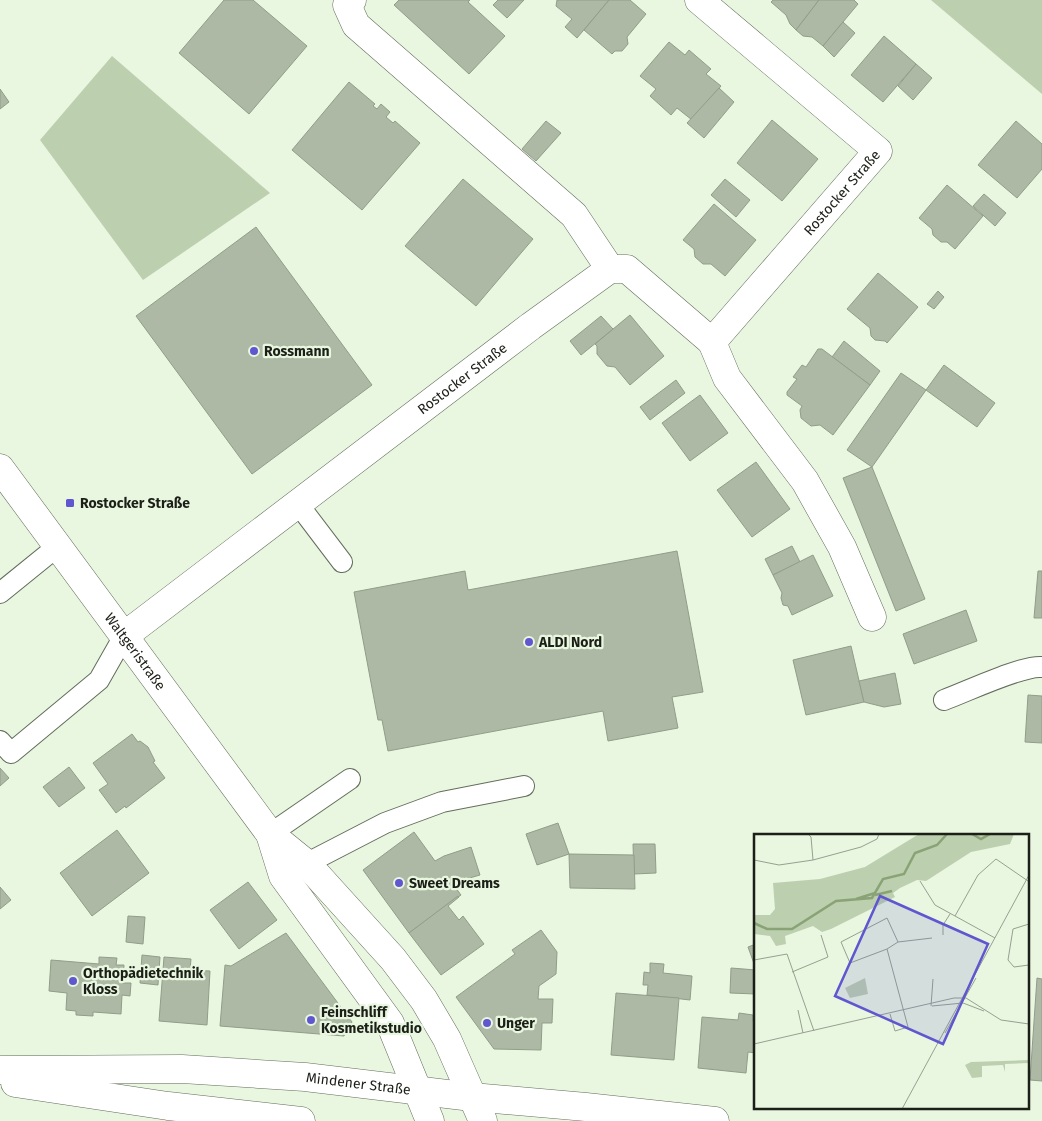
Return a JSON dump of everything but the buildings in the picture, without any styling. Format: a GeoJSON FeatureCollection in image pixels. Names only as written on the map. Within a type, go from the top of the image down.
{"type":"FeatureCollection","features":[{"type":"Feature","properties":{"kind":"street"},"geometry":{"type":"LineString","coordinates":[[352,0],[347,5],[356,25],[574,215],[610,269],[626,270],[712,342],[727,378],[805,481],[842,547],[872,617]]}},
{"type":"Feature","properties":{"kind":"street","name":"Rostocker Straße"},"geometry":{"type":"LineString","coordinates":[[699,0],[878,151],[712,342]]}},
{"type":"Feature","properties":{"kind":"street","name":"Rostocker Straße"},"geometry":{"type":"LineString","coordinates":[[124,636],[523,332],[610,269]]}},
{"type":"Feature","properties":{"kind":"street","name":"Waltgeristraße"},"geometry":{"type":"LineString","coordinates":[[0,468],[270,834],[307,864],[393,959],[424,1000],[447,1039],[477,1109]]}},
{"type":"Feature","properties":{"kind":"street","name":"Waltgeristraße"},"geometry":{"type":"LineString","coordinates":[[270,834],[283,876],[390,1023],[419,1090],[430,1121]]}},
{"type":"Feature","properties":{"kind":"street","name":"Mindener Straße"},"geometry":{"type":"LineString","coordinates":[[0,1070],[182,1069],[305,1077],[419,1090],[477,1109],[586,1107],[715,1121]]}},
{"type":"Feature","properties":{"kind":"street"},"geometry":{"type":"LineString","coordinates":[[0,1081],[159,1105],[301,1121]]}},
{"type":"Feature","properties":{"kind":"lane"},"geometry":{"type":"LineString","coordinates":[[298,504],[342,562]]}},
{"type":"Feature","properties":{"kind":"lane"},"geometry":{"type":"LineString","coordinates":[[0,593],[58,546]]}},
{"type":"Feature","properties":{"kind":"lane"},"geometry":{"type":"LineString","coordinates":[[0,741],[11,753],[92,686],[99,680],[124,636]]}},
{"type":"Feature","properties":{"kind":"lane"},"geometry":{"type":"LineString","coordinates":[[944,700],[1001,677],[1035,666],[1042,667]]}},
{"type":"Feature","properties":{"kind":"lane"},"geometry":{"type":"LineString","coordinates":[[270,834],[350,779]]}},
{"type":"Feature","properties":{"kind":"lane"},"geometry":{"type":"LineString","coordinates":[[283,876],[385,823],[442,802],[524,786]]}},
{"type":"Feature","properties":{"kind":"green space"},"geometry":{"type":"Polygon","coordinates":[[[931,0],[1042,0],[1042,94],[931,0]]]}},
{"type":"Feature","properties":{"kind":"green space"},"geometry":{"type":"Polygon","coordinates":[[[112,56],[270,193],[143,280],[40,140],[112,56]]]}},
{"type":"Feature","properties":{"kind":"place","name":"Rossmann"},"geometry":{"type":"Point","coordinates":[254,351]}},
{"type":"Feature","properties":{"kind":"place","name":"Rostocker Straße"},"geometry":{"type":"Point","coordinates":[70,503]}},
{"type":"Feature","properties":{"kind":"place","name":"ALDI Nord"},"geometry":{"type":"Point","coordinates":[529,642]}},
{"type":"Feature","properties":{"kind":"place","name":"Sweet Dreams"},"geometry":{"type":"Point","coordinates":[399,883]}},
{"type":"Feature","properties":{"kind":"place","name":"Orthopädietechnik Kloss"},"geometry":{"type":"Point","coordinates":[73,981]}},
{"type":"Feature","properties":{"kind":"place","name":"Feinschliff Kosmetikstudio"},"geometry":{"type":"Point","coordinates":[311,1020]}},
{"type":"Feature","properties":{"kind":"place","name":"Unger"},"geometry":{"type":"Point","coordinates":[487,1023]}}]}
